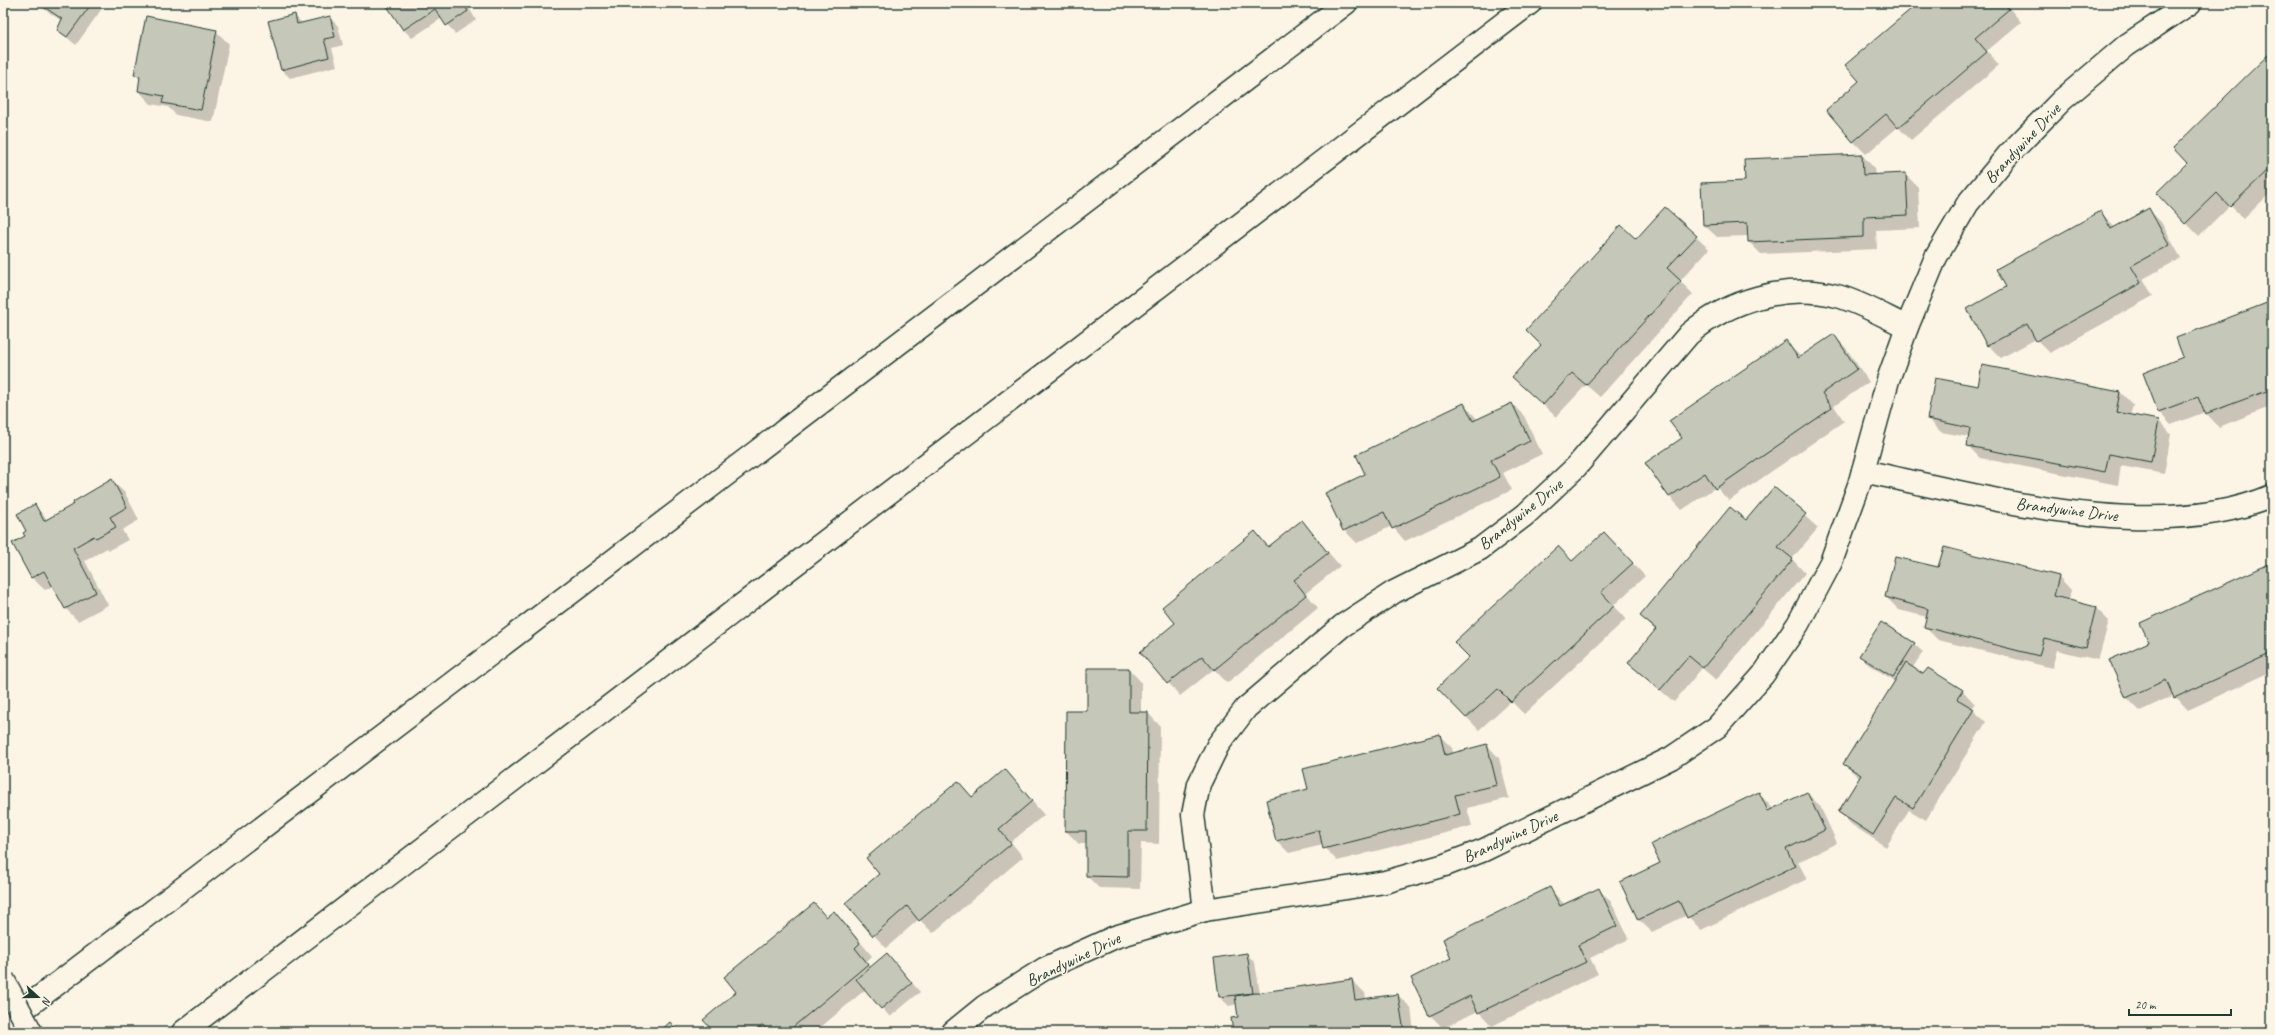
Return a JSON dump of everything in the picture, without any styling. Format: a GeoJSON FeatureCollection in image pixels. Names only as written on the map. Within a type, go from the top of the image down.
{"type":"FeatureCollection","features":[{"type":"Feature","properties":{"kind":"main road"},"geometry":{"type":"LineString","coordinates":[[3,1025],[1346,3]]}},
{"type":"Feature","properties":{"kind":"main road"},"geometry":{"type":"LineString","coordinates":[[184,1032],[1530,3]]}},
{"type":"Feature","properties":{"kind":"main road","name":"Brandywine Drive"},"geometry":{"type":"LineString","coordinates":[[953,1032],[985,1006],[1044,970],[1115,937],[1205,910],[1385,882],[1445,865],[1484,850],[1671,758],[1717,728],[1763,675],[1798,624],[1831,562],[1863,471],[1888,380],[1907,327],[1936,257],[1968,204],[2008,156],[2062,100],[2127,45],[2190,3]]}},
{"type":"Feature","properties":{"kind":"main road","name":"Brandywine Drive"},"geometry":{"type":"LineString","coordinates":[[1205,910],[1194,815],[1199,784],[1218,745],[1246,708],[1342,626],[1394,592],[1480,549],[1525,515],[1576,467],[1689,334],[1705,321],[1732,306],[1769,295],[1808,290],[1838,296],[1907,327]]}},
{"type":"Feature","properties":{"kind":"main road","name":"Brandywine Drive"},"geometry":{"type":"LineString","coordinates":[[1863,471],[2038,508],[2096,514],[2158,517],[2204,514],[2258,502],[2272,496]]}},
{"type":"Feature","properties":{"kind":"main road"},"geometry":{"type":"LineString","coordinates":[[3,979],[31,1032]]}},
{"type":"Feature","properties":{"kind":"building"},"geometry":{"type":"Polygon","coordinates":[[[38,3],[92,3],[67,37],[57,30],[62,19],[38,3]]]}},
{"type":"Feature","properties":{"kind":"building"},"geometry":{"type":"Polygon","coordinates":[[[385,3],[463,3],[468,11],[446,26],[435,9],[403,30],[385,3]]]}},
{"type":"Feature","properties":{"kind":"building"},"geometry":{"type":"Polygon","coordinates":[[[1918,3],[1948,3],[1949,5],[1951,3],[2004,3],[2009,9],[1975,38],[1987,52],[1898,128],[1886,114],[1853,142],[1826,110],[1859,81],[1845,65],[1918,3]]]}},
{"type":"Feature","properties":{"kind":"building"},"geometry":{"type":"Polygon","coordinates":[[[295,14],[297,24],[330,16],[335,37],[324,39],[329,57],[281,70],[268,21],[295,14]]]}},
{"type":"Feature","properties":{"kind":"building"},"geometry":{"type":"Polygon","coordinates":[[[146,16],[217,30],[201,110],[162,103],[164,96],[138,91],[140,76],[134,75],[146,16]]]}},
{"type":"Feature","properties":{"kind":"building"},"geometry":{"type":"Polygon","coordinates":[[[2272,51],[2272,166],[2230,207],[2217,193],[2185,224],[2156,193],[2187,163],[2173,148],[2272,51]]]}},
{"type":"Feature","properties":{"kind":"building"},"geometry":{"type":"Polygon","coordinates":[[[1862,154],[1863,175],[1906,173],[1908,215],[1864,217],[1864,237],[1748,242],[1747,223],[1703,225],[1701,183],[1745,181],[1744,159],[1862,154]]]}},
{"type":"Feature","properties":{"kind":"building"},"geometry":{"type":"Polygon","coordinates":[[[1665,207],[1697,236],[1667,268],[1681,281],[1586,385],[1572,373],[1543,405],[1512,377],[1541,345],[1526,330],[1621,225],[1636,239],[1665,207]]]}},
{"type":"Feature","properties":{"kind":"building"},"geometry":{"type":"Polygon","coordinates":[[[2149,208],[2169,245],[2131,266],[2141,283],[2036,341],[2027,324],[1987,346],[1967,309],[2006,287],[1996,269],[2101,211],[2111,229],[2149,208]]]}},
{"type":"Feature","properties":{"kind":"building"},"geometry":{"type":"Polygon","coordinates":[[[2272,301],[2272,389],[2205,414],[2198,397],[2158,412],[2143,373],[2183,357],[2176,338],[2272,301]]]}},
{"type":"Feature","properties":{"kind":"building"},"geometry":{"type":"Polygon","coordinates":[[[1834,334],[1857,369],[1822,393],[1832,408],[1715,489],[1705,473],[1669,497],[1645,463],[1682,438],[1669,421],[1786,340],[1798,358],[1834,334]]]}},
{"type":"Feature","properties":{"kind":"building"},"geometry":{"type":"Polygon","coordinates":[[[1982,365],[2120,392],[2116,412],[2159,420],[2151,462],[2109,454],[2105,472],[1967,446],[1970,428],[1927,419],[1935,378],[1978,386],[1982,365]]]}},
{"type":"Feature","properties":{"kind":"building"},"geometry":{"type":"Polygon","coordinates":[[[1464,403],[1473,421],[1512,403],[1530,441],[1491,460],[1500,477],[1392,529],[1384,512],[1343,531],[1325,493],[1365,474],[1356,455],[1464,403]]]}},
{"type":"Feature","properties":{"kind":"building"},"geometry":{"type":"Polygon","coordinates":[[[112,479],[127,507],[110,517],[116,527],[96,538],[94,536],[73,548],[96,592],[65,609],[44,571],[31,578],[12,543],[25,536],[23,533],[26,531],[17,514],[35,504],[44,521],[74,504],[73,502],[112,479]]]}},
{"type":"Feature","properties":{"kind":"building"},"geometry":{"type":"Polygon","coordinates":[[[1774,487],[1806,514],[1778,547],[1793,559],[1703,668],[1689,656],[1660,690],[1628,663],[1656,629],[1640,616],[1730,507],[1746,520],[1774,487]]]}},
{"type":"Feature","properties":{"kind":"building"},"geometry":{"type":"Polygon","coordinates":[[[1302,520],[1328,553],[1294,580],[1306,595],[1214,670],[1202,656],[1167,684],[1140,652],[1175,623],[1162,607],[1255,531],[1268,547],[1302,520]]]}},
{"type":"Feature","properties":{"kind":"building"},"geometry":{"type":"Polygon","coordinates":[[[1604,532],[1633,563],[1601,592],[1614,606],[1511,702],[1498,689],[1466,718],[1437,688],[1469,657],[1454,642],[1558,546],[1572,561],[1604,532]]]}},
{"type":"Feature","properties":{"kind":"building"},"geometry":{"type":"Polygon","coordinates":[[[1944,547],[2059,576],[2054,596],[2096,607],[2086,648],[2044,638],[2039,656],[1924,627],[1928,609],[1885,597],[1895,557],[1938,567],[1944,547]]]}},
{"type":"Feature","properties":{"kind":"building"},"geometry":{"type":"Polygon","coordinates":[[[2269,564],[2272,571],[2272,653],[2174,698],[2166,680],[2126,698],[2109,660],[2149,642],[2140,623],[2269,564]]]}},
{"type":"Feature","properties":{"kind":"building"},"geometry":{"type":"Polygon","coordinates":[[[1881,622],[1915,643],[1893,677],[1859,656],[1881,622]]]}},
{"type":"Feature","properties":{"kind":"building"},"geometry":{"type":"Polygon","coordinates":[[[1906,663],[1923,674],[1928,668],[1963,690],[1957,699],[1974,709],[1913,808],[1896,798],[1873,835],[1838,812],[1861,775],[1843,764],[1906,663]]]}},
{"type":"Feature","properties":{"kind":"building"},"geometry":{"type":"Polygon","coordinates":[[[1087,668],[1129,668],[1129,712],[1148,712],[1147,831],[1128,831],[1128,877],[1086,876],[1086,831],[1065,831],[1066,711],[1087,711],[1087,668]]]}},
{"type":"Feature","properties":{"kind":"building"},"geometry":{"type":"Polygon","coordinates":[[[1440,734],[1445,755],[1487,744],[1497,785],[1455,795],[1460,814],[1323,849],[1319,830],[1276,841],[1266,800],[1308,789],[1303,769],[1440,734]]]}},
{"type":"Feature","properties":{"kind":"building"},"geometry":{"type":"Polygon","coordinates":[[[1005,769],[1032,801],[999,829],[1011,844],[919,921],[907,906],[873,936],[845,903],[879,874],[866,858],[958,781],[972,797],[1005,769]]]}},
{"type":"Feature","properties":{"kind":"building"},"geometry":{"type":"Polygon","coordinates":[[[1759,792],[1768,811],[1807,792],[1825,830],[1786,849],[1795,866],[1687,918],[1679,901],[1638,920],[1620,882],[1660,863],[1651,844],[1759,792]]]}},
{"type":"Feature","properties":{"kind":"building"},"geometry":{"type":"Polygon","coordinates":[[[1550,887],[1560,906],[1599,888],[1617,926],[1578,945],[1586,962],[1478,1013],[1470,996],[1429,1016],[1411,978],[1451,958],[1443,939],[1550,887]]]}},
{"type":"Feature","properties":{"kind":"building"},"geometry":{"type":"Polygon","coordinates":[[[814,903],[826,917],[834,911],[860,943],[855,948],[868,964],[787,1032],[769,1032],[763,1025],[754,1032],[714,1032],[703,1020],[736,992],[724,977],[814,903]]]}},
{"type":"Feature","properties":{"kind":"building"},"geometry":{"type":"Polygon","coordinates":[[[887,953],[912,983],[881,1009],[856,979],[887,953]]]}},
{"type":"Feature","properties":{"kind":"building"},"geometry":{"type":"Polygon","coordinates":[[[1247,953],[1253,993],[1219,997],[1214,958],[1247,953]]]}},
{"type":"Feature","properties":{"kind":"building"},"geometry":{"type":"Polygon","coordinates":[[[1352,979],[1355,1000],[1398,994],[1404,1032],[1233,1032],[1231,1018],[1238,1017],[1235,996],[1352,979]]]}},
{"type":"Feature","properties":{"kind":"building"},"geometry":{"type":"Polygon","coordinates":[[[670,1022],[678,1032],[659,1032],[670,1022]]]}}]}
